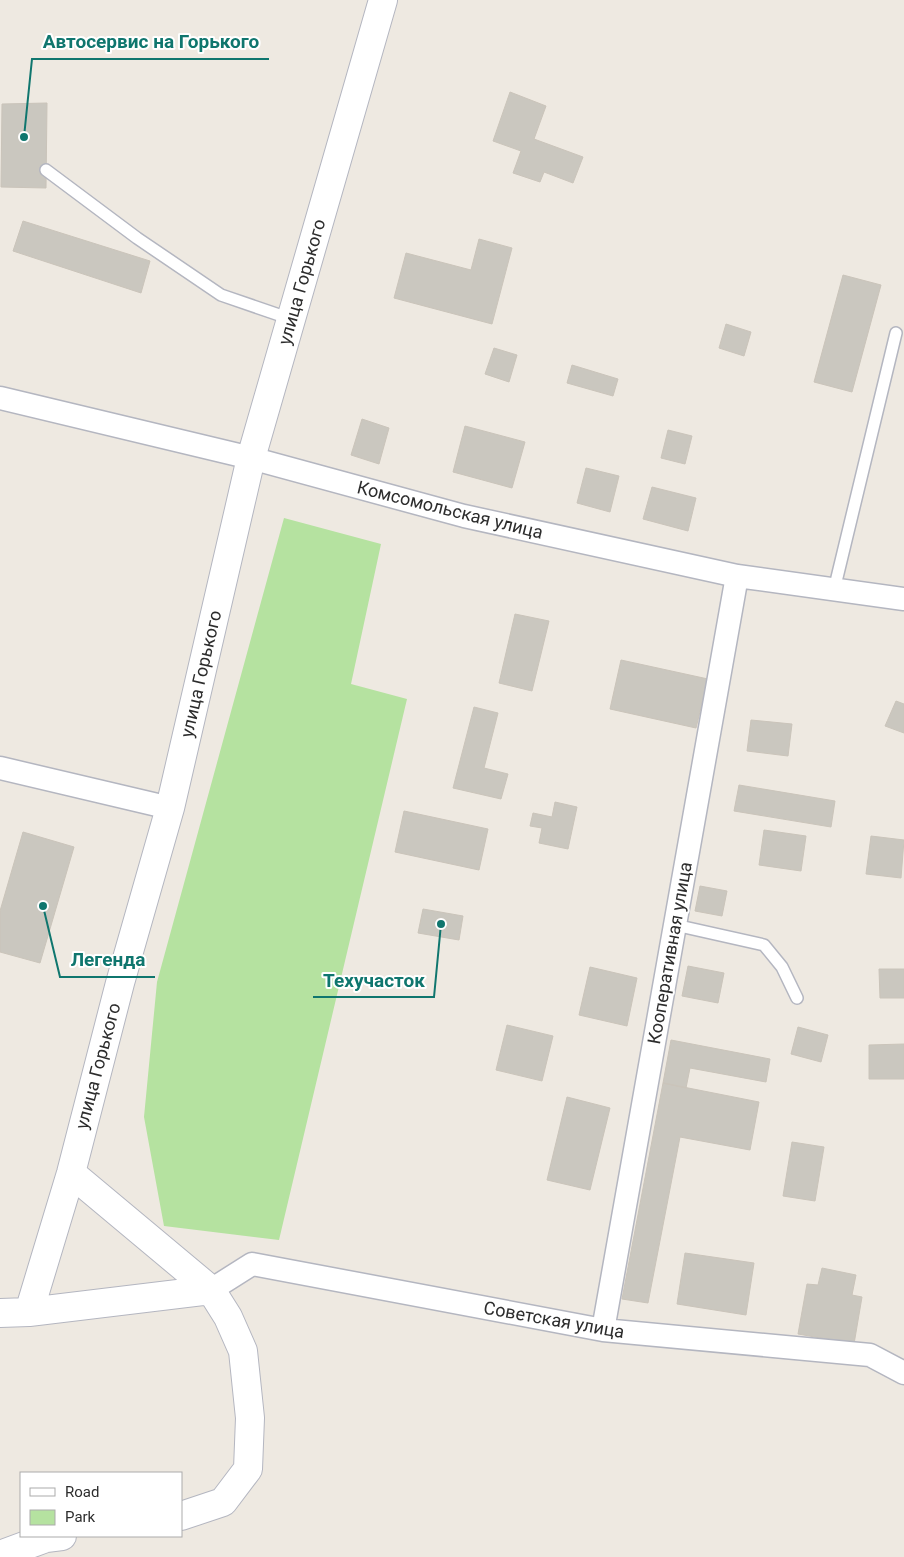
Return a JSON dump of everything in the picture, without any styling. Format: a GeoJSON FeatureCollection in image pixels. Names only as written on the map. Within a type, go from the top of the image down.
{"type":"FeatureCollection","features":[{"type":"Feature","properties":{"kind":"main road","name":"улица Горького"},"geometry":{"type":"LineString","coordinates":[[29,1312],[71,1173],[120,983],[170,808],[251,458],[382,0]]}},
{"type":"Feature","properties":{"kind":"main road"},"geometry":{"type":"LineString","coordinates":[[71,1173],[211,1290],[228,1317],[243,1351],[250,1418],[248,1469],[223,1502],[182,1516]]}},
{"type":"Feature","properties":{"kind":"main road"},"geometry":{"type":"LineString","coordinates":[[0,1313],[29,1312],[211,1290]]}},
{"type":"Feature","properties":{"kind":"main road"},"geometry":{"type":"LineString","coordinates":[[0,1555],[46,1538],[54,1537]]}},
{"type":"Feature","properties":{"kind":"street","name":"Комсомольская улица"},"geometry":{"type":"LineString","coordinates":[[0,398],[251,458],[464,516],[737,576],[904,598]]}},
{"type":"Feature","properties":{"kind":"street","name":"Кооперативная улица"},"geometry":{"type":"LineString","coordinates":[[603,1330],[737,576]]}},
{"type":"Feature","properties":{"kind":"street"},"geometry":{"type":"LineString","coordinates":[[0,768],[170,808]]}},
{"type":"Feature","properties":{"kind":"street","name":"Советская улица"},"geometry":{"type":"LineString","coordinates":[[211,1290],[252,1264],[603,1330],[870,1355],[904,1372]]}},
{"type":"Feature","properties":{"kind":"lane"},"geometry":{"type":"LineString","coordinates":[[46,170],[137,238],[221,295],[291,319]]}},
{"type":"Feature","properties":{"kind":"lane"},"geometry":{"type":"LineString","coordinates":[[834,590],[896,333]]}},
{"type":"Feature","properties":{"kind":"lane"},"geometry":{"type":"LineString","coordinates":[[675,924],[764,945],[782,967],[797,998]]}},
{"type":"Feature","properties":{"kind":"green space"},"geometry":{"type":"Polygon","coordinates":[[[284,518],[381,544],[351,684],[407,699],[279,1240],[164,1226],[144,1117],[157,982],[284,518]]]}},
{"type":"Feature","properties":{"kind":"building"},"geometry":{"type":"Polygon","coordinates":[[[510,92],[546,106],[534,139],[583,157],[573,183],[544,172],[540,182],[513,173],[521,151],[493,141],[510,92]]]}},
{"type":"Feature","properties":{"kind":"building"},"geometry":{"type":"Polygon","coordinates":[[[47,103],[46,188],[1,187],[2,104],[47,103]]]}},
{"type":"Feature","properties":{"kind":"building"},"geometry":{"type":"Polygon","coordinates":[[[23,221],[150,261],[141,293],[13,251],[23,221]]]}},
{"type":"Feature","properties":{"kind":"building"},"geometry":{"type":"Polygon","coordinates":[[[479,239],[512,248],[492,324],[394,298],[406,253],[471,270],[479,239]]]}},
{"type":"Feature","properties":{"kind":"building"},"geometry":{"type":"Polygon","coordinates":[[[843,275],[881,285],[852,392],[814,382],[843,275]]]}},
{"type":"Feature","properties":{"kind":"building"},"geometry":{"type":"Polygon","coordinates":[[[726,324],[751,332],[744,356],[719,348],[726,324]]]}},
{"type":"Feature","properties":{"kind":"building"},"geometry":{"type":"Polygon","coordinates":[[[494,348],[517,355],[509,382],[485,374],[494,348]]]}},
{"type":"Feature","properties":{"kind":"building"},"geometry":{"type":"Polygon","coordinates":[[[572,365],[618,379],[613,396],[567,383],[572,365]]]}},
{"type":"Feature","properties":{"kind":"building"},"geometry":{"type":"Polygon","coordinates":[[[362,419],[389,428],[379,464],[351,455],[362,419]]]}},
{"type":"Feature","properties":{"kind":"building"},"geometry":{"type":"Polygon","coordinates":[[[465,426],[525,442],[512,488],[453,472],[465,426]]]}},
{"type":"Feature","properties":{"kind":"building"},"geometry":{"type":"Polygon","coordinates":[[[668,430],[692,436],[685,464],[661,458],[668,430]]]}},
{"type":"Feature","properties":{"kind":"building"},"geometry":{"type":"Polygon","coordinates":[[[586,468],[619,476],[610,512],[577,503],[586,468]]]}},
{"type":"Feature","properties":{"kind":"building"},"geometry":{"type":"Polygon","coordinates":[[[652,487],[696,498],[688,531],[643,519],[652,487]]]}},
{"type":"Feature","properties":{"kind":"building"},"geometry":{"type":"Polygon","coordinates":[[[515,614],[549,621],[532,691],[499,683],[515,614]]]}},
{"type":"Feature","properties":{"kind":"building"},"geometry":{"type":"Polygon","coordinates":[[[621,660],[708,679],[696,728],[610,709],[621,660]]]}},
{"type":"Feature","properties":{"kind":"building"},"geometry":{"type":"Polygon","coordinates":[[[896,701],[904,704],[904,733],[885,726],[896,701]]]}},
{"type":"Feature","properties":{"kind":"building"},"geometry":{"type":"Polygon","coordinates":[[[474,707],[498,713],[484,768],[508,774],[501,799],[453,788],[474,707]]]}},
{"type":"Feature","properties":{"kind":"building"},"geometry":{"type":"Polygon","coordinates":[[[751,720],[792,724],[788,756],[747,751],[751,720]]]}},
{"type":"Feature","properties":{"kind":"building"},"geometry":{"type":"Polygon","coordinates":[[[739,785],[835,801],[831,827],[734,811],[739,785]]]}},
{"type":"Feature","properties":{"kind":"building"},"geometry":{"type":"Polygon","coordinates":[[[555,802],[577,807],[568,849],[539,843],[542,828],[530,826],[533,813],[552,817],[555,802]]]}},
{"type":"Feature","properties":{"kind":"building"},"geometry":{"type":"Polygon","coordinates":[[[404,811],[488,829],[479,870],[395,852],[404,811]]]}},
{"type":"Feature","properties":{"kind":"building"},"geometry":{"type":"Polygon","coordinates":[[[764,830],[806,836],[801,871],[759,865],[764,830]]]}},
{"type":"Feature","properties":{"kind":"building"},"geometry":{"type":"Polygon","coordinates":[[[23,832],[74,847],[40,963],[0,952],[0,911],[23,832]]]}},
{"type":"Feature","properties":{"kind":"building"},"geometry":{"type":"Polygon","coordinates":[[[871,836],[904,840],[901,878],[866,874],[871,836]]]}},
{"type":"Feature","properties":{"kind":"building"},"geometry":{"type":"Polygon","coordinates":[[[700,886],[727,891],[722,916],[695,911],[700,886]]]}},
{"type":"Feature","properties":{"kind":"building"},"geometry":{"type":"Polygon","coordinates":[[[423,909],[463,916],[459,940],[418,933],[423,909]]]}},
{"type":"Feature","properties":{"kind":"building"},"geometry":{"type":"Polygon","coordinates":[[[688,966],[724,973],[718,1003],[682,996],[688,966]]]}},
{"type":"Feature","properties":{"kind":"building"},"geometry":{"type":"Polygon","coordinates":[[[590,967],[637,978],[627,1026],[579,1015],[590,967]]]}},
{"type":"Feature","properties":{"kind":"building"},"geometry":{"type":"Polygon","coordinates":[[[879,969],[904,969],[904,998],[880,998],[879,969]]]}},
{"type":"Feature","properties":{"kind":"building"},"geometry":{"type":"Polygon","coordinates":[[[507,1025],[553,1036],[542,1081],[496,1070],[507,1025]]]}},
{"type":"Feature","properties":{"kind":"building"},"geometry":{"type":"Polygon","coordinates":[[[798,1027],[828,1035],[821,1062],[791,1054],[798,1027]]]}},
{"type":"Feature","properties":{"kind":"building"},"geometry":{"type":"Polygon","coordinates":[[[671,1040],[770,1059],[766,1082],[690,1068],[686,1088],[663,1083],[671,1040]]]}},
{"type":"Feature","properties":{"kind":"building"},"geometry":{"type":"Polygon","coordinates":[[[904,1044],[904,1079],[869,1079],[869,1045],[904,1044]]]}},
{"type":"Feature","properties":{"kind":"building"},"geometry":{"type":"Polygon","coordinates":[[[663,1083],[759,1102],[750,1150],[680,1137],[648,1303],[622,1299],[663,1083]]]}},
{"type":"Feature","properties":{"kind":"building"},"geometry":{"type":"Polygon","coordinates":[[[567,1097],[610,1108],[590,1190],[547,1180],[567,1097]]]}},
{"type":"Feature","properties":{"kind":"building"},"geometry":{"type":"Polygon","coordinates":[[[792,1142],[824,1147],[815,1201],[783,1196],[792,1142]]]}},
{"type":"Feature","properties":{"kind":"building"},"geometry":{"type":"Polygon","coordinates":[[[685,1253],[754,1263],[746,1315],[677,1304],[685,1253]]]}},
{"type":"Feature","properties":{"kind":"building"},"geometry":{"type":"Polygon","coordinates":[[[822,1268],[856,1275],[852,1295],[862,1297],[854,1344],[798,1334],[807,1284],[818,1285],[822,1268]]]}},
{"type":"Feature","properties":{"kind":"place","name":"Автосервис на Горького"},"geometry":{"type":"Point","coordinates":[24,137]}},
{"type":"Feature","properties":{"kind":"place","name":"Легенда"},"geometry":{"type":"Point","coordinates":[43,906]}},
{"type":"Feature","properties":{"kind":"place","name":"Техучасток"},"geometry":{"type":"Point","coordinates":[441,924]}}]}
